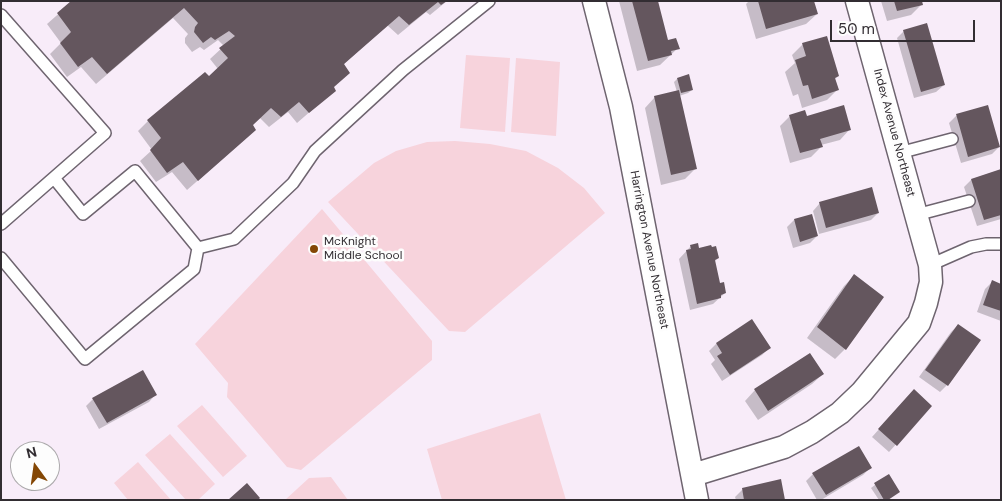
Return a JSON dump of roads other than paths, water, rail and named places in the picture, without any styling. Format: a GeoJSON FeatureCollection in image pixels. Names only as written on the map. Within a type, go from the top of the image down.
{"type":"FeatureCollection","features":[{"type":"Feature","properties":{"kind":"street","name":"Harrington Avenue Northeast"},"geometry":{"type":"LineString","coordinates":[[594,1],[621,107],[697,500]]}},
{"type":"Feature","properties":{"kind":"street","name":"Index Avenue Northeast"},"geometry":{"type":"LineString","coordinates":[[692,475],[784,447],[812,432],[840,413],[862,392],[919,323],[926,303],[931,282],[930,265],[857,1]]}},
{"type":"Feature","properties":{"kind":"lane"},"geometry":{"type":"LineString","coordinates":[[198,248],[234,239],[293,183],[323,144],[404,70],[489,1]]}},
{"type":"Feature","properties":{"kind":"lane"},"geometry":{"type":"LineString","coordinates":[[1,14],[105,134],[1,224]]}},
{"type":"Feature","properties":{"kind":"lane"},"geometry":{"type":"LineString","coordinates":[[899,154],[952,139]]}},
{"type":"Feature","properties":{"kind":"lane"},"geometry":{"type":"LineString","coordinates":[[54,178],[84,214],[135,171],[198,248]]}},
{"type":"Feature","properties":{"kind":"lane"},"geometry":{"type":"LineString","coordinates":[[916,215],[969,201]]}},
{"type":"Feature","properties":{"kind":"lane"},"geometry":{"type":"LineString","coordinates":[[930,265],[971,247],[1001,244]]}},
{"type":"Feature","properties":{"kind":"lane"},"geometry":{"type":"LineString","coordinates":[[1,258],[85,359],[194,269],[198,248]]}},
{"type":"Feature","properties":{"kind":"place","name":"McKnight Middle School"},"geometry":{"type":"Point","coordinates":[314,249]}}]}
